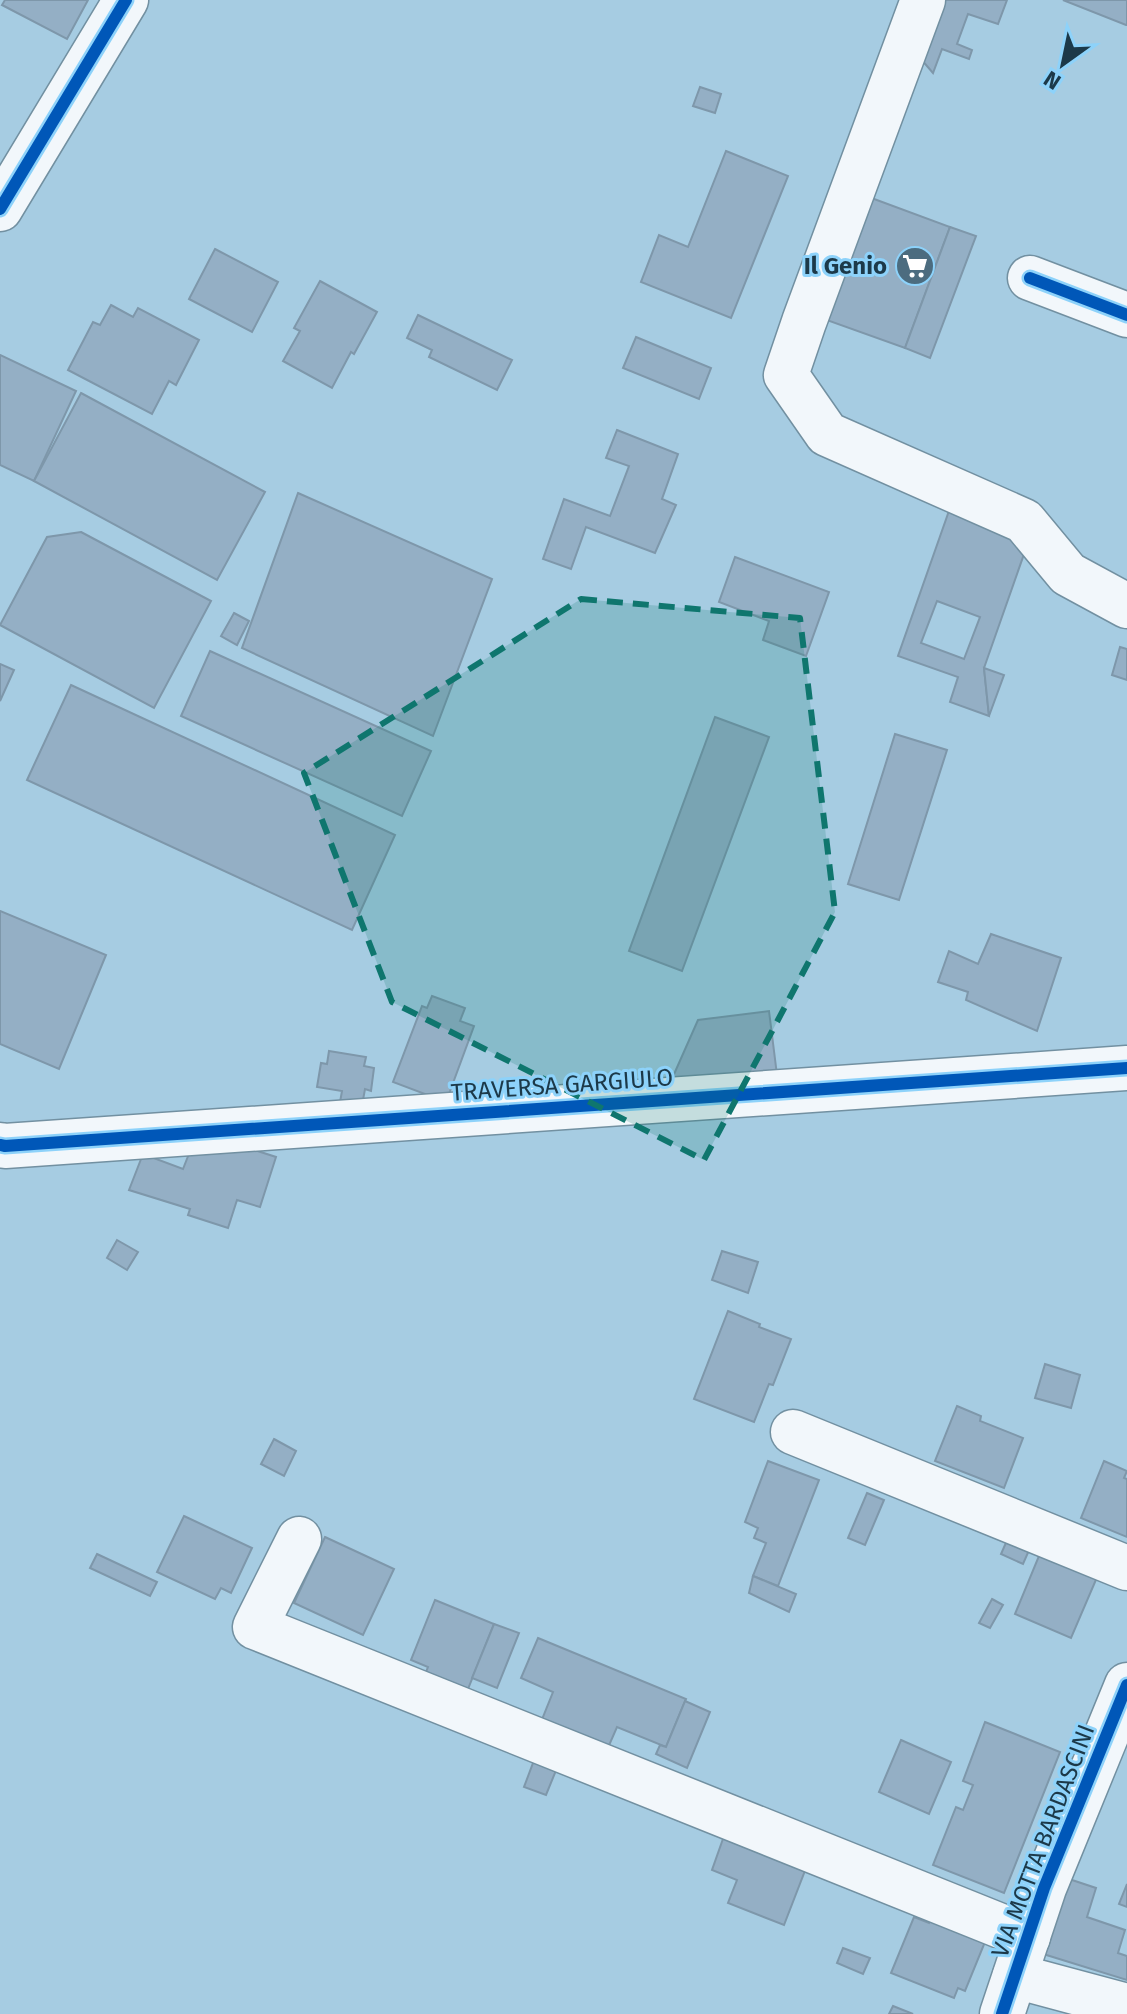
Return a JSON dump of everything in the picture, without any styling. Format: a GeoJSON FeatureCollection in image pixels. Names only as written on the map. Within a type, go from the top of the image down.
{"type":"FeatureCollection","features":[{"type":"Feature","properties":{"kind":"street"},"geometry":{"type":"LineString","coordinates":[[0,209],[126,0]]}},
{"type":"Feature","properties":{"kind":"street"},"geometry":{"type":"LineString","coordinates":[[923,0],[786,375],[827,434],[1024,521],[1068,574],[1127,606]]}},
{"type":"Feature","properties":{"kind":"street"},"geometry":{"type":"LineString","coordinates":[[1030,278],[1127,315]]}},
{"type":"Feature","properties":{"kind":"street","name":"TRAVERSA GARGIULO"},"geometry":{"type":"LineString","coordinates":[[0,1145],[1127,1068]]}},
{"type":"Feature","properties":{"kind":"street"},"geometry":{"type":"LineString","coordinates":[[793,1432],[1127,1568]]}},
{"type":"Feature","properties":{"kind":"street"},"geometry":{"type":"LineString","coordinates":[[299,1539],[255,1627],[1015,1976],[1127,2006]]}},
{"type":"Feature","properties":{"kind":"street","name":"VIA MOTTA BARDASCINI"},"geometry":{"type":"LineString","coordinates":[[1015,1976],[1044,1888],[1127,1685]]}},
{"type":"Feature","properties":{"kind":"highlighted area"},"geometry":{"type":"Polygon","coordinates":[[[581,599],[800,618],[835,912],[704,1160],[392,1002],[304,773],[581,599]]]}},
{"type":"Feature","properties":{"kind":"building"},"geometry":{"type":"Polygon","coordinates":[[[5,0],[88,0],[67,39],[2,5],[5,0]]]}},
{"type":"Feature","properties":{"kind":"building"},"geometry":{"type":"Polygon","coordinates":[[[932,0],[1007,0],[998,24],[968,14],[957,44],[972,50],[969,59],[942,49],[933,73],[914,51],[932,0]]]}},
{"type":"Feature","properties":{"kind":"building"},"geometry":{"type":"Polygon","coordinates":[[[1063,0],[1127,0],[1127,25],[1126,25],[1063,0]]]}},
{"type":"Feature","properties":{"kind":"building"},"geometry":{"type":"Polygon","coordinates":[[[700,87],[721,94],[715,113],[693,106],[700,87]]]}},
{"type":"Feature","properties":{"kind":"building"},"geometry":{"type":"Polygon","coordinates":[[[726,151],[788,176],[731,318],[641,282],[659,235],[688,247],[726,151]]]}},
{"type":"Feature","properties":{"kind":"building"},"geometry":{"type":"Polygon","coordinates":[[[866,196],[950,227],[905,348],[821,318],[866,196]]]}},
{"type":"Feature","properties":{"kind":"building"},"geometry":{"type":"Polygon","coordinates":[[[950,227],[976,236],[930,358],[905,348],[950,227]]]}},
{"type":"Feature","properties":{"kind":"building"},"geometry":{"type":"Polygon","coordinates":[[[215,249],[278,282],[252,332],[189,299],[215,249]]]}},
{"type":"Feature","properties":{"kind":"building"},"geometry":{"type":"Polygon","coordinates":[[[320,281],[377,312],[332,388],[283,361],[300,331],[294,328],[320,281]]]}},
{"type":"Feature","properties":{"kind":"building"},"geometry":{"type":"Polygon","coordinates":[[[111,305],[133,317],[138,308],[199,340],[176,385],[169,381],[152,414],[68,370],[93,322],[100,325],[111,305]]]}},
{"type":"Feature","properties":{"kind":"building"},"geometry":{"type":"Polygon","coordinates":[[[418,315],[512,360],[497,390],[429,357],[432,350],[407,338],[418,315]]]}},
{"type":"Feature","properties":{"kind":"building"},"geometry":{"type":"Polygon","coordinates":[[[636,337],[711,368],[699,399],[623,368],[636,337]]]}},
{"type":"Feature","properties":{"kind":"building"},"geometry":{"type":"Polygon","coordinates":[[[0,355],[76,391],[34,481],[0,465],[0,355]]]}},
{"type":"Feature","properties":{"kind":"building"},"geometry":{"type":"Polygon","coordinates":[[[81,393],[265,492],[217,580],[34,481],[81,393]]]}},
{"type":"Feature","properties":{"kind":"building"},"geometry":{"type":"Polygon","coordinates":[[[617,430],[678,454],[662,499],[676,505],[655,553],[586,527],[571,569],[543,559],[564,499],[610,516],[629,466],[606,458],[617,430]]]}},
{"type":"Feature","properties":{"kind":"building"},"geometry":{"type":"Polygon","coordinates":[[[298,493],[492,579],[433,736],[242,648],[298,493]]]}},
{"type":"Feature","properties":{"kind":"building"},"geometry":{"type":"Polygon","coordinates":[[[950,508],[1030,537],[984,668],[989,716],[950,702],[958,677],[898,656],[950,508]],[[937,601],[921,643],[964,659],[980,617],[937,601]]]}},
{"type":"Feature","properties":{"kind":"building"},"geometry":{"type":"Polygon","coordinates":[[[81,532],[211,601],[154,708],[0,625],[47,537],[81,532]]]}},
{"type":"Feature","properties":{"kind":"building"},"geometry":{"type":"Polygon","coordinates":[[[735,557],[829,592],[806,656],[763,640],[769,621],[719,602],[735,557]]]}},
{"type":"Feature","properties":{"kind":"building"},"geometry":{"type":"Polygon","coordinates":[[[234,613],[249,621],[237,645],[221,636],[234,613]]]}},
{"type":"Feature","properties":{"kind":"building"},"geometry":{"type":"Polygon","coordinates":[[[1120,647],[1127,649],[1127,680],[1112,675],[1120,647]]]}},
{"type":"Feature","properties":{"kind":"building"},"geometry":{"type":"Polygon","coordinates":[[[210,651],[431,751],[402,816],[181,716],[210,651]]]}},
{"type":"Feature","properties":{"kind":"building"},"geometry":{"type":"Polygon","coordinates":[[[0,664],[14,670],[0,701],[0,664]]]}},
{"type":"Feature","properties":{"kind":"building"},"geometry":{"type":"Polygon","coordinates":[[[984,668],[1004,675],[989,716],[984,668]]]}},
{"type":"Feature","properties":{"kind":"building"},"geometry":{"type":"Polygon","coordinates":[[[71,685],[395,835],[352,930],[27,780],[71,685]]]}},
{"type":"Feature","properties":{"kind":"building"},"geometry":{"type":"Polygon","coordinates":[[[715,717],[769,737],[682,971],[629,951],[715,717]]]}},
{"type":"Feature","properties":{"kind":"building"},"geometry":{"type":"Polygon","coordinates":[[[895,734],[947,750],[899,900],[848,884],[895,734]]]}},
{"type":"Feature","properties":{"kind":"building"},"geometry":{"type":"Polygon","coordinates":[[[0,911],[106,955],[59,1069],[0,1044],[0,911]]]}},
{"type":"Feature","properties":{"kind":"building"},"geometry":{"type":"Polygon","coordinates":[[[991,934],[1061,958],[1037,1031],[966,1000],[968,992],[938,982],[949,951],[978,964],[991,934]]]}},
{"type":"Feature","properties":{"kind":"building"},"geometry":{"type":"Polygon","coordinates":[[[432,996],[465,1008],[460,1021],[474,1026],[446,1102],[393,1082],[422,1006],[427,1008],[432,996]]]}},
{"type":"Feature","properties":{"kind":"building"},"geometry":{"type":"Polygon","coordinates":[[[769,1011],[777,1075],[671,1081],[698,1020],[769,1011]]]}},
{"type":"Feature","properties":{"kind":"building"},"geometry":{"type":"Polygon","coordinates":[[[329,1051],[366,1057],[364,1066],[374,1068],[371,1091],[365,1089],[361,1111],[339,1108],[342,1091],[317,1087],[321,1063],[327,1064],[329,1051]]]}},
{"type":"Feature","properties":{"kind":"building"},"geometry":{"type":"Polygon","coordinates":[[[196,1136],[276,1157],[260,1207],[237,1200],[228,1228],[188,1215],[190,1209],[129,1190],[143,1154],[183,1169],[196,1136]]]}},
{"type":"Feature","properties":{"kind":"building"},"geometry":{"type":"Polygon","coordinates":[[[117,1240],[138,1252],[127,1270],[107,1258],[117,1240]]]}},
{"type":"Feature","properties":{"kind":"building"},"geometry":{"type":"Polygon","coordinates":[[[722,1251],[758,1262],[748,1293],[712,1280],[722,1251]]]}},
{"type":"Feature","properties":{"kind":"building"},"geometry":{"type":"Polygon","coordinates":[[[728,1311],[791,1339],[754,1422],[694,1399],[728,1311]]]}},
{"type":"Feature","properties":{"kind":"building"},"geometry":{"type":"Polygon","coordinates":[[[1045,1364],[1080,1375],[1071,1408],[1035,1398],[1045,1364]]]}},
{"type":"Feature","properties":{"kind":"building"},"geometry":{"type":"Polygon","coordinates":[[[957,1406],[981,1416],[980,1421],[1023,1438],[1004,1488],[935,1461],[957,1406]]]}},
{"type":"Feature","properties":{"kind":"building"},"geometry":{"type":"Polygon","coordinates":[[[274,1439],[296,1451],[284,1476],[261,1464],[274,1439]]]}},
{"type":"Feature","properties":{"kind":"building"},"geometry":{"type":"Polygon","coordinates":[[[768,1461],[819,1480],[778,1586],[753,1576],[766,1543],[754,1538],[758,1528],[745,1522],[768,1461]]]}},
{"type":"Feature","properties":{"kind":"building"},"geometry":{"type":"Polygon","coordinates":[[[1104,1461],[1127,1471],[1124,1478],[1127,1479],[1127,1537],[1081,1518],[1104,1461]]]}},
{"type":"Feature","properties":{"kind":"building"},"geometry":{"type":"Polygon","coordinates":[[[867,1493],[884,1500],[865,1545],[848,1538],[867,1493]]]}},
{"type":"Feature","properties":{"kind":"building"},"geometry":{"type":"Polygon","coordinates":[[[184,1516],[252,1548],[231,1593],[221,1588],[215,1599],[157,1572],[184,1516]]]}},
{"type":"Feature","properties":{"kind":"building"},"geometry":{"type":"Polygon","coordinates":[[[1012,1529],[1034,1539],[1023,1564],[1001,1554],[1012,1529]]]}},
{"type":"Feature","properties":{"kind":"building"},"geometry":{"type":"Polygon","coordinates":[[[325,1537],[394,1569],[363,1635],[294,1603],[325,1537]]]}},
{"type":"Feature","properties":{"kind":"building"},"geometry":{"type":"Polygon","coordinates":[[[1041,1551],[1098,1575],[1071,1638],[1015,1614],[1041,1551]]]}},
{"type":"Feature","properties":{"kind":"building"},"geometry":{"type":"Polygon","coordinates":[[[97,1554],[157,1582],[150,1596],[90,1568],[97,1554]]]}},
{"type":"Feature","properties":{"kind":"building"},"geometry":{"type":"Polygon","coordinates":[[[753,1576],[796,1594],[789,1612],[749,1593],[753,1576]]]}},
{"type":"Feature","properties":{"kind":"building"},"geometry":{"type":"Polygon","coordinates":[[[992,1599],[1003,1605],[990,1628],[979,1623],[992,1599]]]}},
{"type":"Feature","properties":{"kind":"building"},"geometry":{"type":"Polygon","coordinates":[[[435,1600],[494,1624],[468,1689],[426,1672],[428,1667],[411,1660],[435,1600]]]}},
{"type":"Feature","properties":{"kind":"building"},"geometry":{"type":"Polygon","coordinates":[[[494,1624],[519,1633],[497,1688],[472,1678],[494,1624]]]}},
{"type":"Feature","properties":{"kind":"building"},"geometry":{"type":"Polygon","coordinates":[[[538,1638],[686,1699],[666,1747],[617,1727],[607,1750],[541,1722],[553,1692],[521,1678],[538,1638]]]}},
{"type":"Feature","properties":{"kind":"building"},"geometry":{"type":"Polygon","coordinates":[[[685,1701],[710,1712],[687,1768],[656,1754],[660,1745],[666,1747],[685,1701]]]}},
{"type":"Feature","properties":{"kind":"building"},"geometry":{"type":"Polygon","coordinates":[[[985,1722],[1060,1752],[1004,1893],[933,1865],[956,1807],[963,1810],[973,1785],[963,1781],[985,1722]]]}},
{"type":"Feature","properties":{"kind":"building"},"geometry":{"type":"Polygon","coordinates":[[[901,1740],[951,1762],[929,1814],[879,1792],[901,1740]]]}},
{"type":"Feature","properties":{"kind":"building"},"geometry":{"type":"Polygon","coordinates":[[[536,1755],[559,1763],[546,1795],[524,1787],[536,1755]]]}},
{"type":"Feature","properties":{"kind":"building"},"geometry":{"type":"Polygon","coordinates":[[[724,1836],[806,1868],[784,1925],[728,1903],[737,1880],[712,1870],[724,1836]]]}},
{"type":"Feature","properties":{"kind":"building"},"geometry":{"type":"Polygon","coordinates":[[[1063,1877],[1096,1888],[1087,1917],[1125,1930],[1118,1953],[1127,1956],[1127,1980],[1040,1953],[1063,1877]]]}},
{"type":"Feature","properties":{"kind":"building"},"geometry":{"type":"Polygon","coordinates":[[[1127,1884],[1127,1907],[1119,1904],[1127,1884]]]}},
{"type":"Feature","properties":{"kind":"building"},"geometry":{"type":"Polygon","coordinates":[[[932,1915],[987,1937],[965,1991],[958,1988],[954,1998],[891,1973],[914,1917],[929,1923],[932,1915]]]}},
{"type":"Feature","properties":{"kind":"building"},"geometry":{"type":"Polygon","coordinates":[[[843,1948],[870,1958],[863,1974],[837,1963],[843,1948]]]}},
{"type":"Feature","properties":{"kind":"building"},"geometry":{"type":"Polygon","coordinates":[[[893,2006],[913,2014],[889,2014],[893,2006]]]}},
{"type":"Feature","properties":{"kind":"cycle path"},"geometry":{"type":"LineString","coordinates":[[0,209],[126,0]]}},
{"type":"Feature","properties":{"kind":"cycle path"},"geometry":{"type":"LineString","coordinates":[[1030,278],[1127,315]]}},
{"type":"Feature","properties":{"kind":"cycle path"},"geometry":{"type":"LineString","coordinates":[[0,1145],[1127,1068]]}},
{"type":"Feature","properties":{"kind":"cycle path"},"geometry":{"type":"LineString","coordinates":[[1002,2014],[1044,1888],[1127,1685]]}},
{"type":"Feature","properties":{"kind":"place","name":"Il Genio"},"geometry":{"type":"Point","coordinates":[915,266]}}]}
